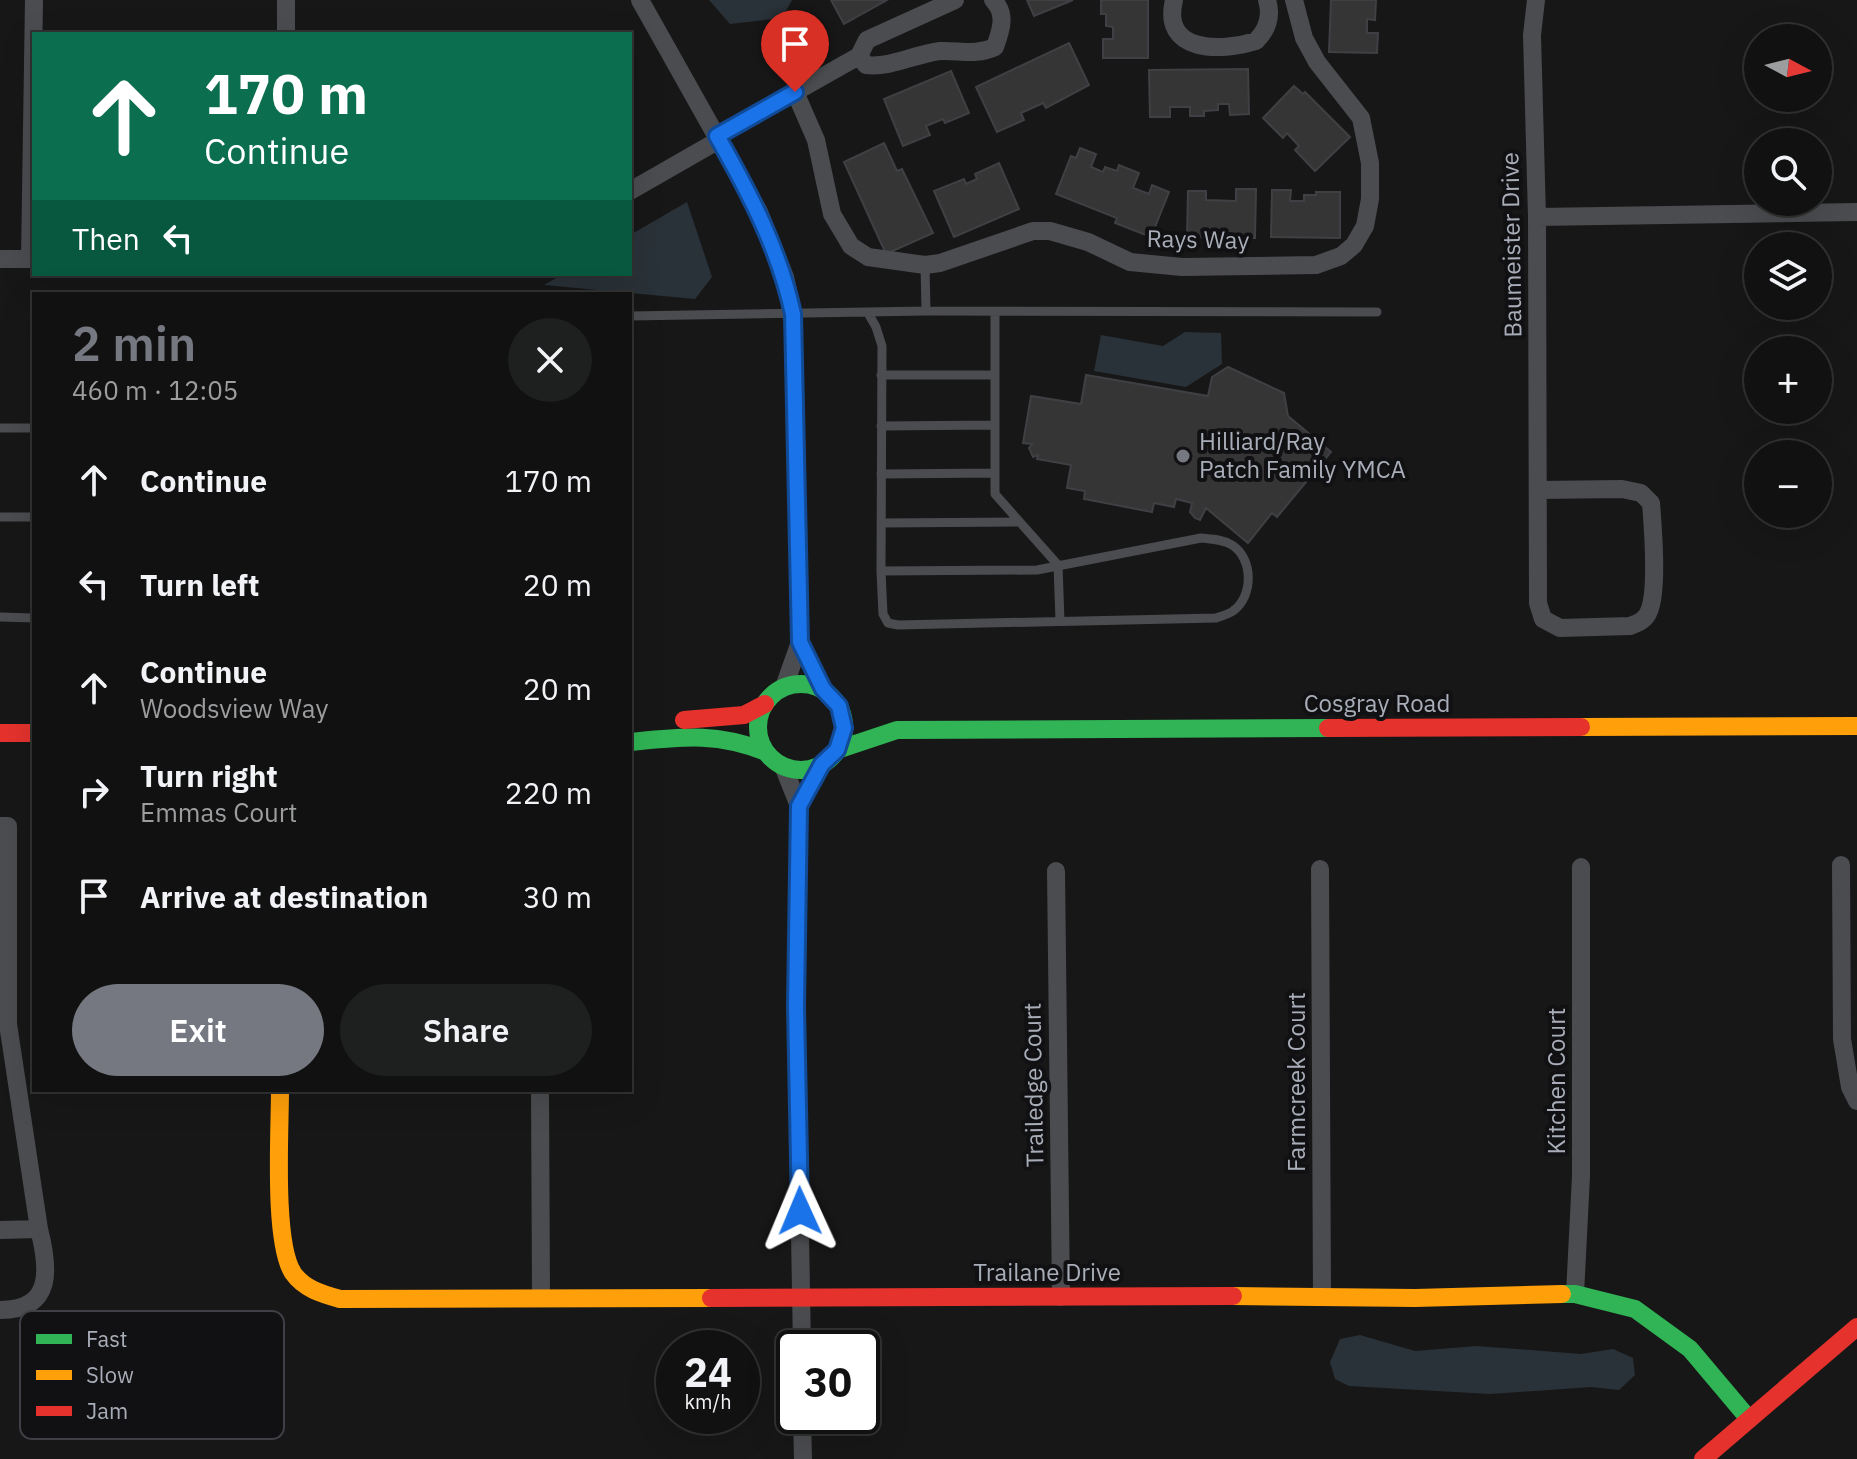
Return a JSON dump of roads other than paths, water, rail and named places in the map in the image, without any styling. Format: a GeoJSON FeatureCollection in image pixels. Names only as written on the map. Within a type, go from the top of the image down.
{"type":"FeatureCollection","features":[{"type":"Feature","properties":{"kind":"street"},"geometry":{"type":"LineString","coordinates":[[34,0],[34,32]]}},
{"type":"Feature","properties":{"kind":"street"},"geometry":{"type":"LineString","coordinates":[[286,0],[286,32]]}},
{"type":"Feature","properties":{"kind":"street"},"geometry":{"type":"LineString","coordinates":[[632,725],[744,715],[765,704],[784,687],[800,642],[793,314],[785,277],[759,212],[640,0]]}},
{"type":"Feature","properties":{"kind":"street"},"geometry":{"type":"LineString","coordinates":[[632,190],[859,56],[867,40],[955,0]]}},
{"type":"Feature","properties":{"kind":"street"},"geometry":{"type":"LineString","coordinates":[[859,56],[866,65],[877,66],[942,51],[986,51],[995,47],[1002,27],[1001,11],[993,0]]}},
{"type":"Feature","properties":{"kind":"street"},"geometry":{"type":"LineString","coordinates":[[1174,0],[1173,26],[1190,44],[1207,47],[1256,41],[1268,24],[1268,6],[1294,5]]}},
{"type":"Feature","properties":{"kind":"street","name":"Baumeister Drive"},"geometry":{"type":"LineString","coordinates":[[1536,0],[1532,35],[1537,217],[1538,603],[1543,619],[1560,628],[1630,626],[1640,622],[1649,613],[1653,595],[1651,503],[1641,493],[1622,489],[1538,490]]}},
{"type":"Feature","properties":{"kind":"street","name":"Rays Way"},"geometry":{"type":"LineString","coordinates":[[795,92],[816,140],[827,194],[841,232],[851,246],[868,257],[925,265],[940,263],[1033,231],[1050,231],[1088,242],[1130,262],[1182,267],[1316,265],[1341,256],[1354,245],[1365,226],[1370,199],[1370,163],[1361,118],[1317,62],[1304,38],[1294,5]]}},
{"type":"Feature","properties":{"kind":"street"},"geometry":{"type":"LineString","coordinates":[[1537,217],[1857,212]]}},
{"type":"Feature","properties":{"kind":"street"},"geometry":{"type":"LineString","coordinates":[[0,259],[32,259]]}},
{"type":"Feature","properties":{"kind":"street"},"geometry":{"type":"LineString","coordinates":[[799,806],[822,764],[837,750],[844,728],[839,706],[823,689],[800,642]]}},
{"type":"Feature","properties":{"kind":"street"},"geometry":{"type":"LineString","coordinates":[[784,687],[797,684],[823,689]]}},
{"type":"Feature","properties":{"kind":"street"},"geometry":{"type":"LineString","coordinates":[[765,704],[758,722],[766,752]]}},
{"type":"Feature","properties":{"kind":"street","name":"Cosgray Road"},"geometry":{"type":"LineString","coordinates":[[839,706],[897,730]]}},
{"type":"Feature","properties":{"kind":"street","name":"Cosgray Road"},"geometry":{"type":"LineString","coordinates":[[837,750],[897,730],[1857,726]]}},
{"type":"Feature","properties":{"kind":"street"},"geometry":{"type":"LineString","coordinates":[[0,733],[32,733]]}},
{"type":"Feature","properties":{"kind":"street"},"geometry":{"type":"LineString","coordinates":[[632,742],[711,734],[743,741],[766,752],[783,766],[803,770],[822,764]]}},
{"type":"Feature","properties":{"kind":"street"},"geometry":{"type":"LineString","coordinates":[[783,766],[799,806],[796,1006],[802,1330]]}},
{"type":"Feature","properties":{"kind":"street"},"geometry":{"type":"LineString","coordinates":[[0,1310],[12,1310],[33,1302],[43,1289],[47,1258],[6,1053],[4,826]]}},
{"type":"Feature","properties":{"kind":"street"},"geometry":{"type":"LineString","coordinates":[[1841,865],[1842,1039],[1850,1087],[1857,1101]]}},
{"type":"Feature","properties":{"kind":"street","name":"Kitchen Court"},"geometry":{"type":"LineString","coordinates":[[1575,1294],[1582,1129],[1581,867]]}},
{"type":"Feature","properties":{"kind":"street","name":"Farmcreek Court"},"geometry":{"type":"LineString","coordinates":[[1320,869],[1322,1296]]}},
{"type":"Feature","properties":{"kind":"street","name":"Trailedge Court"},"geometry":{"type":"LineString","coordinates":[[1056,871],[1061,1297]]}},
{"type":"Feature","properties":{"kind":"street","name":"Trailane Drive"},"geometry":{"type":"LineString","coordinates":[[280,1092],[281,1240],[286,1263],[300,1283],[319,1294],[340,1299],[1415,1298],[1575,1294],[1635,1309],[1690,1349],[1749,1419]]}},
{"type":"Feature","properties":{"kind":"street"},"geometry":{"type":"LineString","coordinates":[[540,1092],[541,1297]]}},
{"type":"Feature","properties":{"kind":"street"},"geometry":{"type":"LineString","coordinates":[[0,1230],[39,1229]]}},
{"type":"Feature","properties":{"kind":"street"},"geometry":{"type":"LineString","coordinates":[[1703,1459],[1857,1327]]}},
{"type":"Feature","properties":{"kind":"street"},"geometry":{"type":"LineString","coordinates":[[802,1434],[803,1459]]}},
{"type":"Feature","properties":{"kind":"lane"},"geometry":{"type":"LineString","coordinates":[[925,265],[926,311]]}},
{"type":"Feature","properties":{"kind":"lane"},"geometry":{"type":"LineString","coordinates":[[632,316],[926,311],[1377,312]]}},
{"type":"Feature","properties":{"kind":"lane"},"geometry":{"type":"LineString","coordinates":[[995,312],[995,494],[1058,565],[1060,621]]}},
{"type":"Feature","properties":{"kind":"lane"},"geometry":{"type":"LineString","coordinates":[[868,313],[882,346],[881,571],[883,614],[888,623],[1216,618],[1233,612],[1249,584],[1246,564],[1235,546],[1201,538],[1037,570],[881,571]]}},
{"type":"Feature","properties":{"kind":"lane"},"geometry":{"type":"LineString","coordinates":[[881,375],[994,375]]}},
{"type":"Feature","properties":{"kind":"lane"},"geometry":{"type":"LineString","coordinates":[[881,426],[994,425]]}},
{"type":"Feature","properties":{"kind":"lane"},"geometry":{"type":"LineString","coordinates":[[0,428],[32,428]]}},
{"type":"Feature","properties":{"kind":"lane"},"geometry":{"type":"LineString","coordinates":[[881,474],[995,473]]}},
{"type":"Feature","properties":{"kind":"lane"},"geometry":{"type":"LineString","coordinates":[[0,517],[32,517]]}},
{"type":"Feature","properties":{"kind":"lane"},"geometry":{"type":"LineString","coordinates":[[881,523],[1019,522]]}},
{"type":"Feature","properties":{"kind":"lane"},"geometry":{"type":"LineString","coordinates":[[0,617],[32,618]]}},
{"type":"Feature","properties":{"kind":"place","name":"Hilliard/Ray Patch Family YMCA"},"geometry":{"type":"Point","coordinates":[1183,456]}}]}
